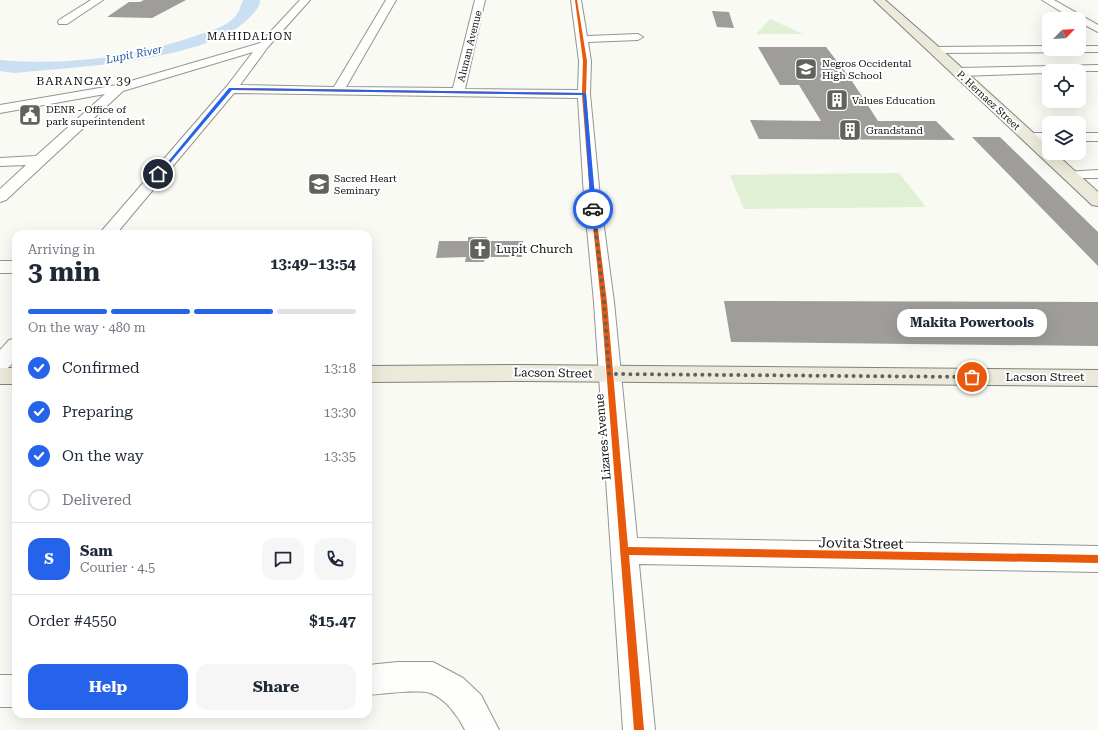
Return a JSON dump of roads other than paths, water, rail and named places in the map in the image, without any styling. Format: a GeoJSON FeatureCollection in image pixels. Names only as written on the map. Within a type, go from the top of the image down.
{"type":"FeatureCollection","features":[{"type":"Feature","properties":{"kind":"main road","name":"P. Hernaez Street"},"geometry":{"type":"LineString","coordinates":[[879,0],[960,72],[1098,201]]}},
{"type":"Feature","properties":{"kind":"main road","name":"Lacson Street"},"geometry":{"type":"LineString","coordinates":[[372,374],[609,374],[1098,378]]}},
{"type":"Feature","properties":{"kind":"main road"},"geometry":{"type":"LineString","coordinates":[[0,376],[12,376]]}},
{"type":"Feature","properties":{"kind":"street"},"geometry":{"type":"LineString","coordinates":[[63,22],[98,0]]}},
{"type":"Feature","properties":{"kind":"street"},"geometry":{"type":"LineString","coordinates":[[110,230],[230,89],[264,44],[305,0]]}},
{"type":"Feature","properties":{"kind":"street"},"geometry":{"type":"LineString","coordinates":[[338,90],[391,0]]}},
{"type":"Feature","properties":{"kind":"street","name":"Alunan Avenue"},"geometry":{"type":"LineString","coordinates":[[458,92],[480,0]]}},
{"type":"Feature","properties":{"kind":"street","name":"Lizares Avenue"},"geometry":{"type":"LineString","coordinates":[[576,0],[585,61],[584,94],[592,197],[604,302],[639,730]]}},
{"type":"Feature","properties":{"kind":"street"},"geometry":{"type":"LineString","coordinates":[[1047,0],[1098,29]]}},
{"type":"Feature","properties":{"kind":"street"},"geometry":{"type":"LineString","coordinates":[[581,39],[638,38]]}},
{"type":"Feature","properties":{"kind":"street"},"geometry":{"type":"LineString","coordinates":[[0,109],[119,88],[264,44]]}},
{"type":"Feature","properties":{"kind":"street"},"geometry":{"type":"LineString","coordinates":[[936,50],[1098,49]]}},
{"type":"Feature","properties":{"kind":"street"},"geometry":{"type":"LineString","coordinates":[[960,72],[1098,68]]}},
{"type":"Feature","properties":{"kind":"street"},"geometry":{"type":"LineString","coordinates":[[0,197],[119,88]]}},
{"type":"Feature","properties":{"kind":"street"},"geometry":{"type":"LineString","coordinates":[[230,89],[584,94]]}},
{"type":"Feature","properties":{"kind":"street"},"geometry":{"type":"LineString","coordinates":[[1029,137],[1042,137]]}},
{"type":"Feature","properties":{"kind":"street"},"geometry":{"type":"LineString","coordinates":[[1086,137],[1098,137]]}},
{"type":"Feature","properties":{"kind":"street"},"geometry":{"type":"LineString","coordinates":[[0,162],[42,160]]}},
{"type":"Feature","properties":{"kind":"street"},"geometry":{"type":"LineString","coordinates":[[1069,175],[1098,174]]}},
{"type":"Feature","properties":{"kind":"street"},"geometry":{"type":"LineString","coordinates":[[0,267],[12,267]]}},
{"type":"Feature","properties":{"kind":"street"},"geometry":{"type":"LineString","coordinates":[[0,364],[12,350]]}},
{"type":"Feature","properties":{"kind":"street","name":"Jovita Street"},"geometry":{"type":"LineString","coordinates":[[624,551],[1098,559]]}},
{"type":"Feature","properties":{"kind":"street"},"geometry":{"type":"LineString","coordinates":[[372,680],[398,677],[434,677],[452,689],[470,706],[483,730]]}},
{"type":"Feature","properties":{"kind":"street"},"geometry":{"type":"LineString","coordinates":[[0,692],[12,691]]}},
{"type":"Feature","properties":{"kind":"water","name":"Lupit River"},"geometry":{"type":"Polygon","coordinates":[[[243,0],[260,0],[259,7],[252,15],[232,31],[206,43],[174,52],[105,64],[14,73],[0,71],[0,60],[25,62],[75,61],[125,54],[174,43],[219,28],[229,22],[239,11],[243,0]]]}},
{"type":"Feature","properties":{"kind":"place","name":"Negros Occidental High School"},"geometry":{"type":"Point","coordinates":[806,69]}},
{"type":"Feature","properties":{"kind":"place","name":"Values Education"},"geometry":{"type":"Point","coordinates":[837,100]}},
{"type":"Feature","properties":{"kind":"place","name":"DENR - Office of park superintendent"},"geometry":{"type":"Point","coordinates":[30,115]}},
{"type":"Feature","properties":{"kind":"place","name":"Grandstand"},"geometry":{"type":"Point","coordinates":[850,130]}},
{"type":"Feature","properties":{"kind":"place","name":"Sacred Heart Seminary"},"geometry":{"type":"Point","coordinates":[319,184]}},
{"type":"Feature","properties":{"kind":"place","name":"Lupit Church"},"geometry":{"type":"Point","coordinates":[480,249]}},
{"type":"Feature","properties":{"kind":"place","name":"Makita Powertools"},"geometry":{"type":"Point","coordinates":[972,377]}},
{"type":"Feature","properties":{"kind":"district","name":"MAHIDALION"},"geometry":{"type":"Point","coordinates":[250,36]}},
{"type":"Feature","properties":{"kind":"district","name":"BARANGAY 39"},"geometry":{"type":"Point","coordinates":[84,81]}}]}
